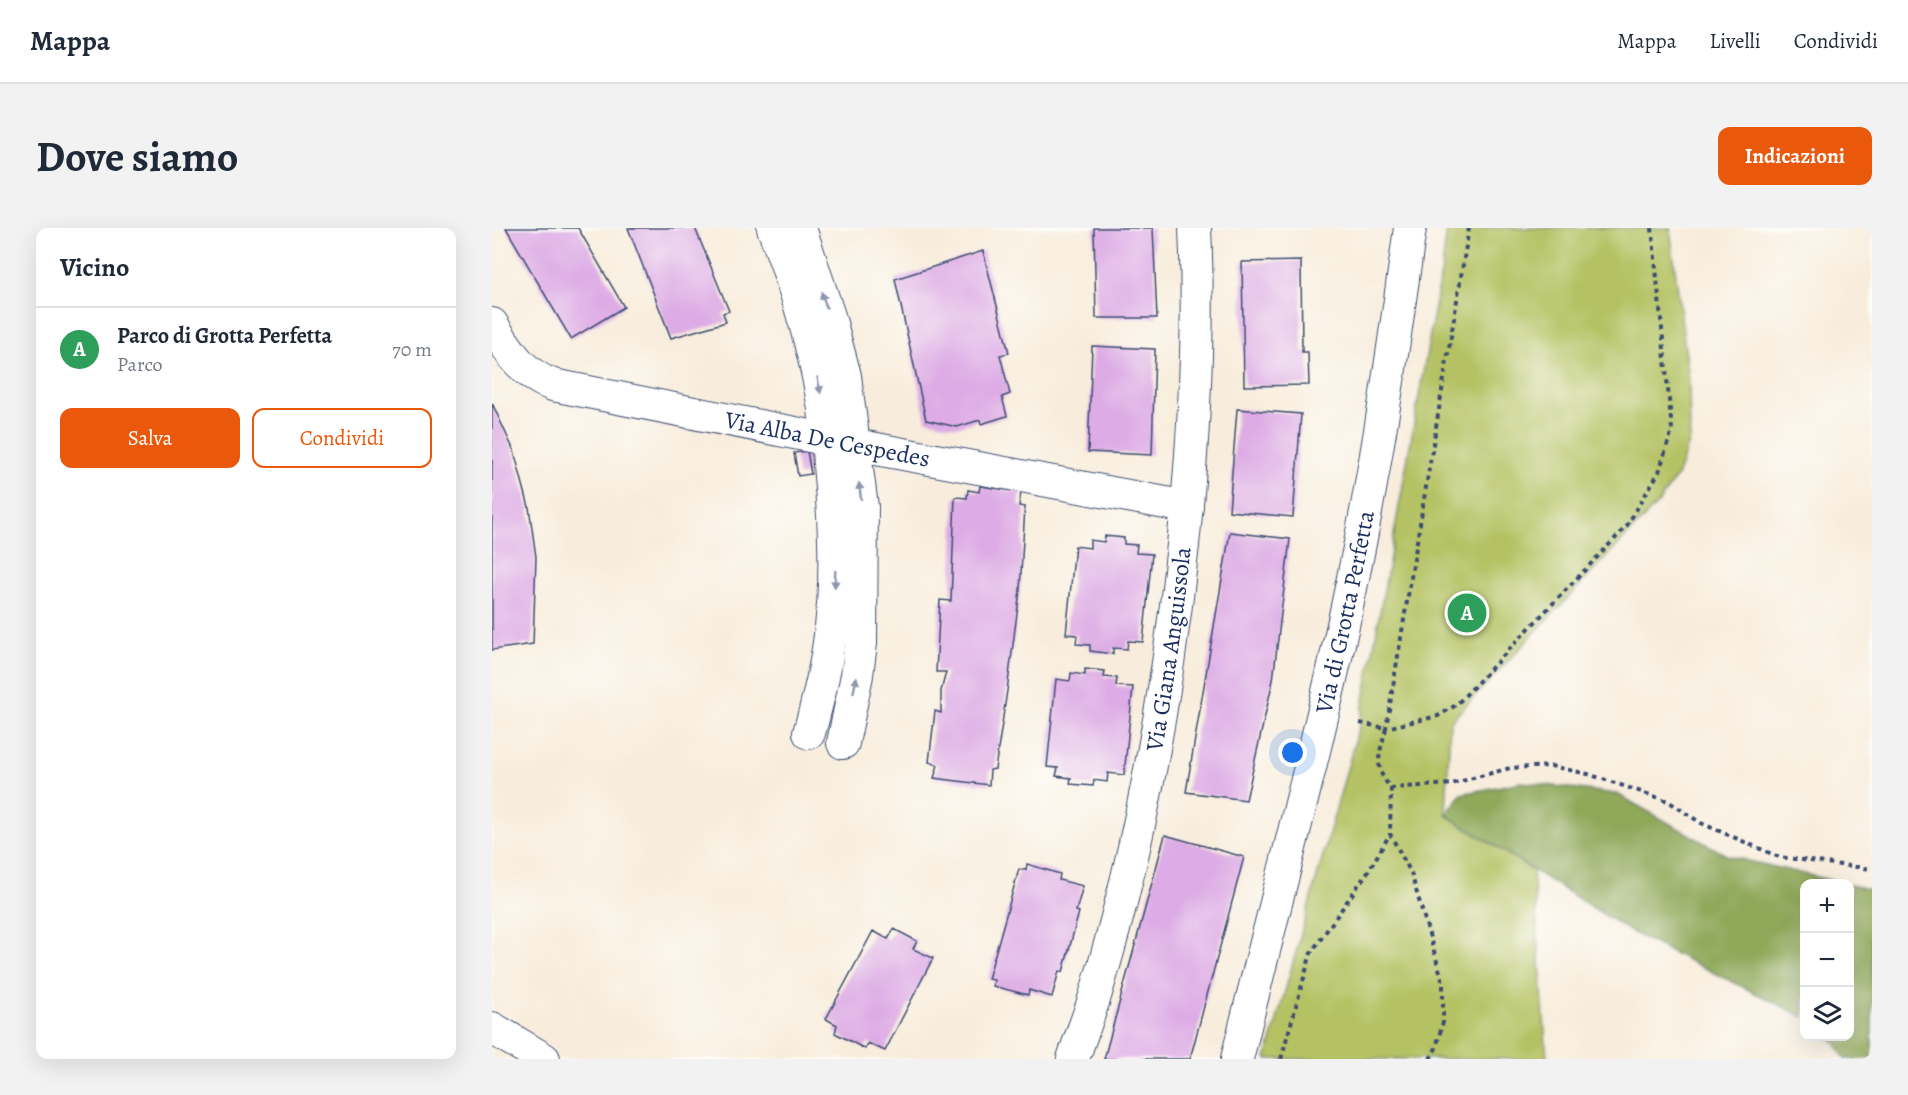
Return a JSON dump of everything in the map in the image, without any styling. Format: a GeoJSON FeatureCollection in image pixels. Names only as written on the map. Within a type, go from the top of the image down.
{"type":"FeatureCollection","features":[{"type":"Feature","properties":{"kind":"street"},"geometry":{"type":"LineString","coordinates":[[773,228],[795,286],[814,358],[823,404],[841,442],[862,507],[861,642],[857,675],[843,743]]}},
{"type":"Feature","properties":{"kind":"street"},"geometry":{"type":"LineString","coordinates":[[800,228],[823,297],[848,393],[841,442],[834,530],[834,595],[825,668],[809,733]]}},
{"type":"Feature","properties":{"kind":"street","name":"Via Giana Anguissola"},"geometry":{"type":"LineString","coordinates":[[1073,1059],[1098,988],[1143,810],[1169,663],[1187,507],[1196,372],[1195,228]]}},
{"type":"Feature","properties":{"kind":"street","name":"Via di Grotta Perfetta"},"geometry":{"type":"LineString","coordinates":[[1237,1059],[1325,701],[1353,576],[1392,362],[1410,228]]}},
{"type":"Feature","properties":{"kind":"street","name":"Via Alba De Cespedes"},"geometry":{"type":"LineString","coordinates":[[492,324],[514,358],[526,370],[545,382],[841,442],[1187,507]]}},
{"type":"Feature","properties":{"kind":"street"},"geometry":{"type":"LineString","coordinates":[[492,1028],[544,1059]]}},
{"type":"Feature","properties":{"kind":"path"},"geometry":{"type":"LineString","coordinates":[[1281,1059],[1311,953],[1369,870],[1390,834],[1391,788],[1382,778],[1378,763],[1386,728],[1469,228]]}},
{"type":"Feature","properties":{"kind":"path"},"geometry":{"type":"LineString","coordinates":[[1360,723],[1386,728],[1438,716],[1456,705],[1626,527],[1659,472],[1672,430],[1652,228]]}},
{"type":"Feature","properties":{"kind":"path"},"geometry":{"type":"LineString","coordinates":[[1391,788],[1451,784],[1510,768],[1551,766],[1588,774],[1668,801],[1701,823],[1779,856],[1872,869]]}},
{"type":"Feature","properties":{"kind":"path"},"geometry":{"type":"LineString","coordinates":[[1390,834],[1411,873],[1443,982],[1443,1022],[1436,1048],[1430,1059]]}},
{"type":"Feature","properties":{"kind":"green space"},"geometry":{"type":"Polygon","coordinates":[[[1447,228],[1670,228],[1689,380],[1690,440],[1678,474],[1658,503],[1450,722],[1446,815],[1533,870],[1547,1059],[1266,1059],[1360,723],[1442,268],[1447,228]]]}},
{"type":"Feature","properties":{"kind":"green space"},"geometry":{"type":"Polygon","coordinates":[[[1522,782],[1617,794],[1728,856],[1826,879],[1800,879],[1800,1015],[1633,933],[1446,815],[1461,794],[1522,782]]]}},
{"type":"Feature","properties":{"kind":"green space"},"geometry":{"type":"Polygon","coordinates":[[[1854,886],[1872,890],[1872,1059],[1845,1059],[1833,1041],[1854,1041],[1854,886]]]}},
{"type":"Feature","properties":{"kind":"building"},"geometry":{"type":"Polygon","coordinates":[[[506,228],[578,228],[624,307],[571,339],[506,228]]]}},
{"type":"Feature","properties":{"kind":"building"},"geometry":{"type":"Polygon","coordinates":[[[628,228],[695,228],[729,311],[723,313],[726,322],[671,338],[628,228]]]}},
{"type":"Feature","properties":{"kind":"building"},"geometry":{"type":"Polygon","coordinates":[[[1094,228],[1153,228],[1157,318],[1096,318],[1094,228]]]}},
{"type":"Feature","properties":{"kind":"building"},"geometry":{"type":"Polygon","coordinates":[[[983,251],[1009,353],[1000,355],[1010,394],[1002,397],[1007,416],[981,424],[980,420],[957,427],[926,420],[895,279],[983,251]]]}},
{"type":"Feature","properties":{"kind":"building"},"geometry":{"type":"Polygon","coordinates":[[[1301,261],[1302,352],[1308,352],[1309,385],[1244,386],[1242,262],[1301,261]]]}},
{"type":"Feature","properties":{"kind":"building"},"geometry":{"type":"Polygon","coordinates":[[[1092,346],[1155,349],[1152,455],[1088,452],[1092,346]]]}},
{"type":"Feature","properties":{"kind":"building"},"geometry":{"type":"Polygon","coordinates":[[[492,403],[514,451],[529,507],[536,557],[533,644],[492,650],[492,403]]]}},
{"type":"Feature","properties":{"kind":"building"},"geometry":{"type":"Polygon","coordinates":[[[1237,409],[1301,414],[1293,517],[1229,511],[1237,409]]]}},
{"type":"Feature","properties":{"kind":"building"},"geometry":{"type":"Polygon","coordinates":[[[807,451],[811,474],[798,476],[794,453],[807,451]]]}},
{"type":"Feature","properties":{"kind":"building"},"geometry":{"type":"Polygon","coordinates":[[[980,486],[1021,492],[1019,506],[1025,507],[1020,590],[1007,691],[995,769],[990,770],[989,785],[934,778],[938,765],[929,762],[935,711],[941,713],[941,691],[946,672],[936,672],[940,600],[951,601],[955,497],[967,498],[968,490],[979,492],[980,486]]]}},
{"type":"Feature","properties":{"kind":"building"},"geometry":{"type":"Polygon","coordinates":[[[1230,532],[1290,539],[1273,680],[1246,800],[1186,792],[1230,532]]]}},
{"type":"Feature","properties":{"kind":"building"},"geometry":{"type":"Polygon","coordinates":[[[1105,536],[1124,538],[1124,544],[1137,545],[1136,553],[1152,554],[1143,642],[1128,641],[1127,649],[1113,648],[1113,654],[1090,651],[1090,645],[1076,644],[1077,635],[1066,634],[1075,546],[1090,548],[1090,540],[1104,542],[1105,536]]]}},
{"type":"Feature","properties":{"kind":"building"},"geometry":{"type":"Polygon","coordinates":[[[1085,669],[1105,671],[1104,677],[1117,678],[1116,686],[1133,687],[1124,775],[1108,773],[1107,782],[1094,780],[1093,786],[1070,784],[1071,778],[1056,776],[1058,768],[1047,767],[1056,679],[1070,681],[1071,673],[1085,675],[1085,669]]]}},
{"type":"Feature","properties":{"kind":"building"},"geometry":{"type":"Polygon","coordinates":[[[1165,835],[1244,857],[1190,1059],[1104,1059],[1165,835]]]}},
{"type":"Feature","properties":{"kind":"building"},"geometry":{"type":"Polygon","coordinates":[[[1027,864],[1060,874],[1059,880],[1083,886],[1076,911],[1079,912],[1063,972],[1059,971],[1052,997],[1029,990],[1028,995],[993,986],[994,980],[988,979],[1019,869],[1026,870],[1027,864]]]}},
{"type":"Feature","properties":{"kind":"building"},"geometry":{"type":"Polygon","coordinates":[[[894,929],[917,941],[913,949],[933,958],[885,1051],[868,1043],[865,1049],[835,1033],[837,1025],[826,1019],[873,931],[888,939],[894,929]]]}},
{"type":"Feature","properties":{"kind":"place","name":"Parco di Grotta Perfetta"},"geometry":{"type":"Point","coordinates":[1467,613]}}]}
